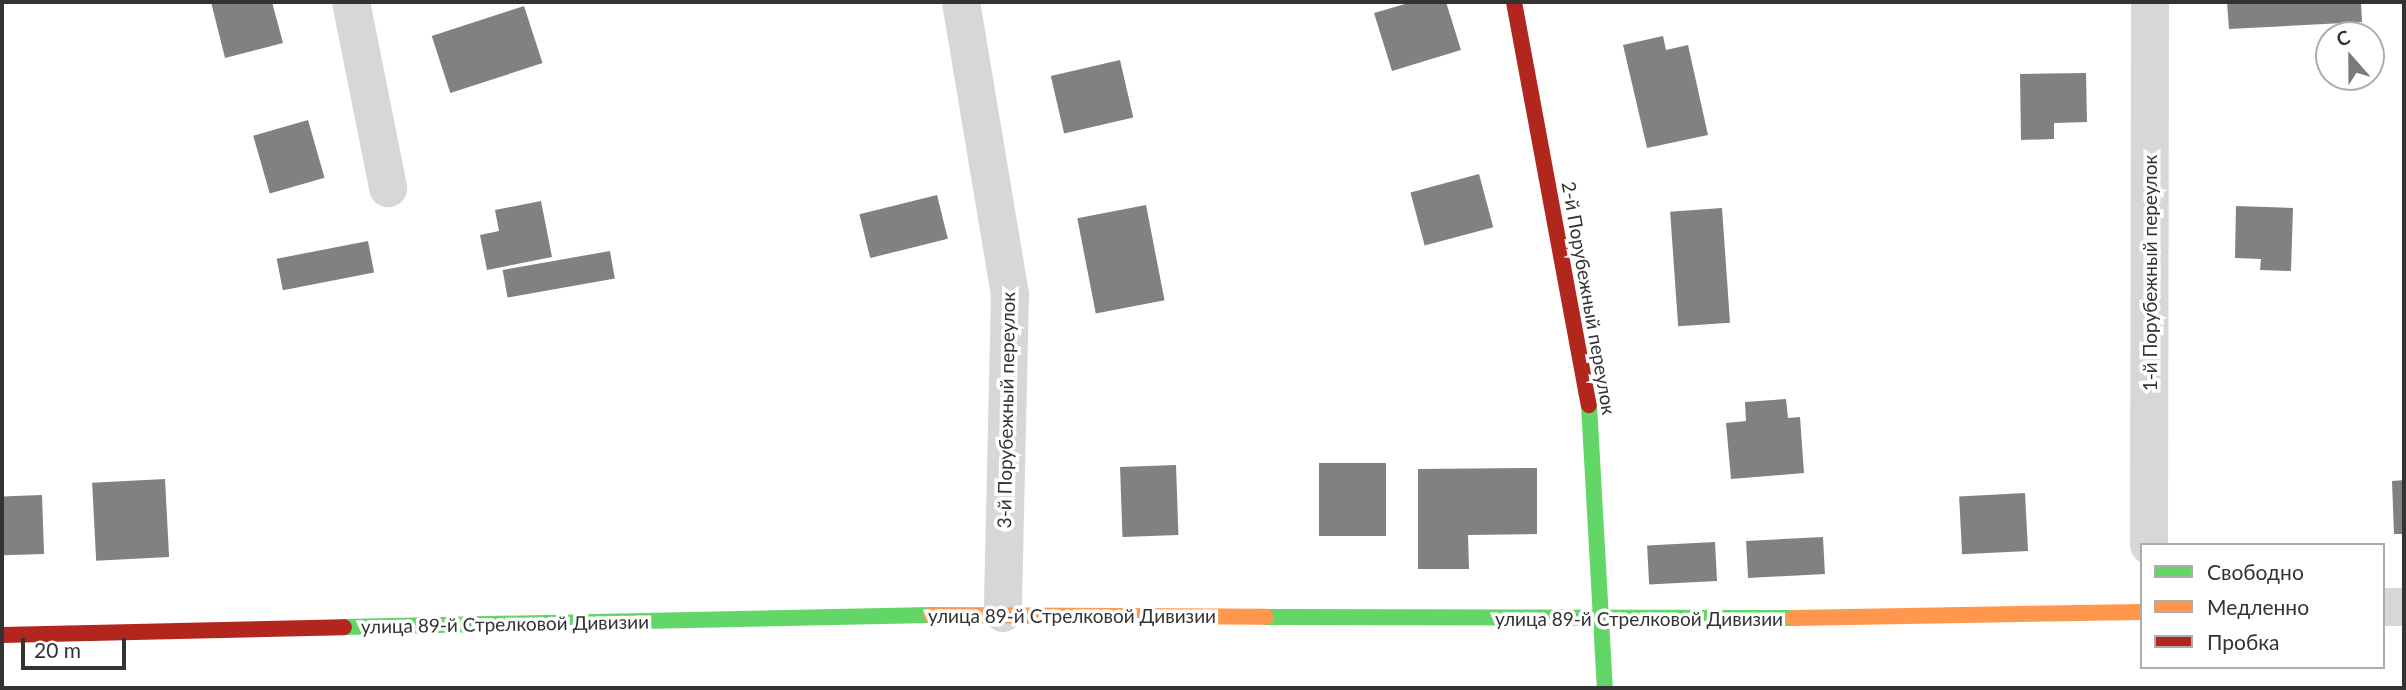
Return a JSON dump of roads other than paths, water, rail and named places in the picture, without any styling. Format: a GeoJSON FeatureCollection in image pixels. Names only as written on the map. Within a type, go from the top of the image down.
{"type":"FeatureCollection","features":[{"type":"Feature","properties":{"kind":"street"},"geometry":{"type":"LineString","coordinates":[[351,2],[388,187]]}},
{"type":"Feature","properties":{"kind":"street","name":"3-й Порубежный переулок"},"geometry":{"type":"LineString","coordinates":[[961,2],[1010,294],[1003,613]]}},
{"type":"Feature","properties":{"kind":"street","name":"2-й Порубежный переулок"},"geometry":{"type":"LineString","coordinates":[[1514,2],[1588,394],[1604,621],[1605,688]]}},
{"type":"Feature","properties":{"kind":"street","name":"1-й Порубежный переулок"},"geometry":{"type":"LineString","coordinates":[[2150,2],[2150,543]]}},
{"type":"Feature","properties":{"kind":"street"},"geometry":{"type":"LineString","coordinates":[[2385,607],[2404,607]]}},
{"type":"Feature","properties":{"kind":"street","name":"улица 89-й Стрелковой Дивизии"},"geometry":{"type":"LineString","coordinates":[[2,635],[1003,613],[1604,621],[2140,612]]}}]}
